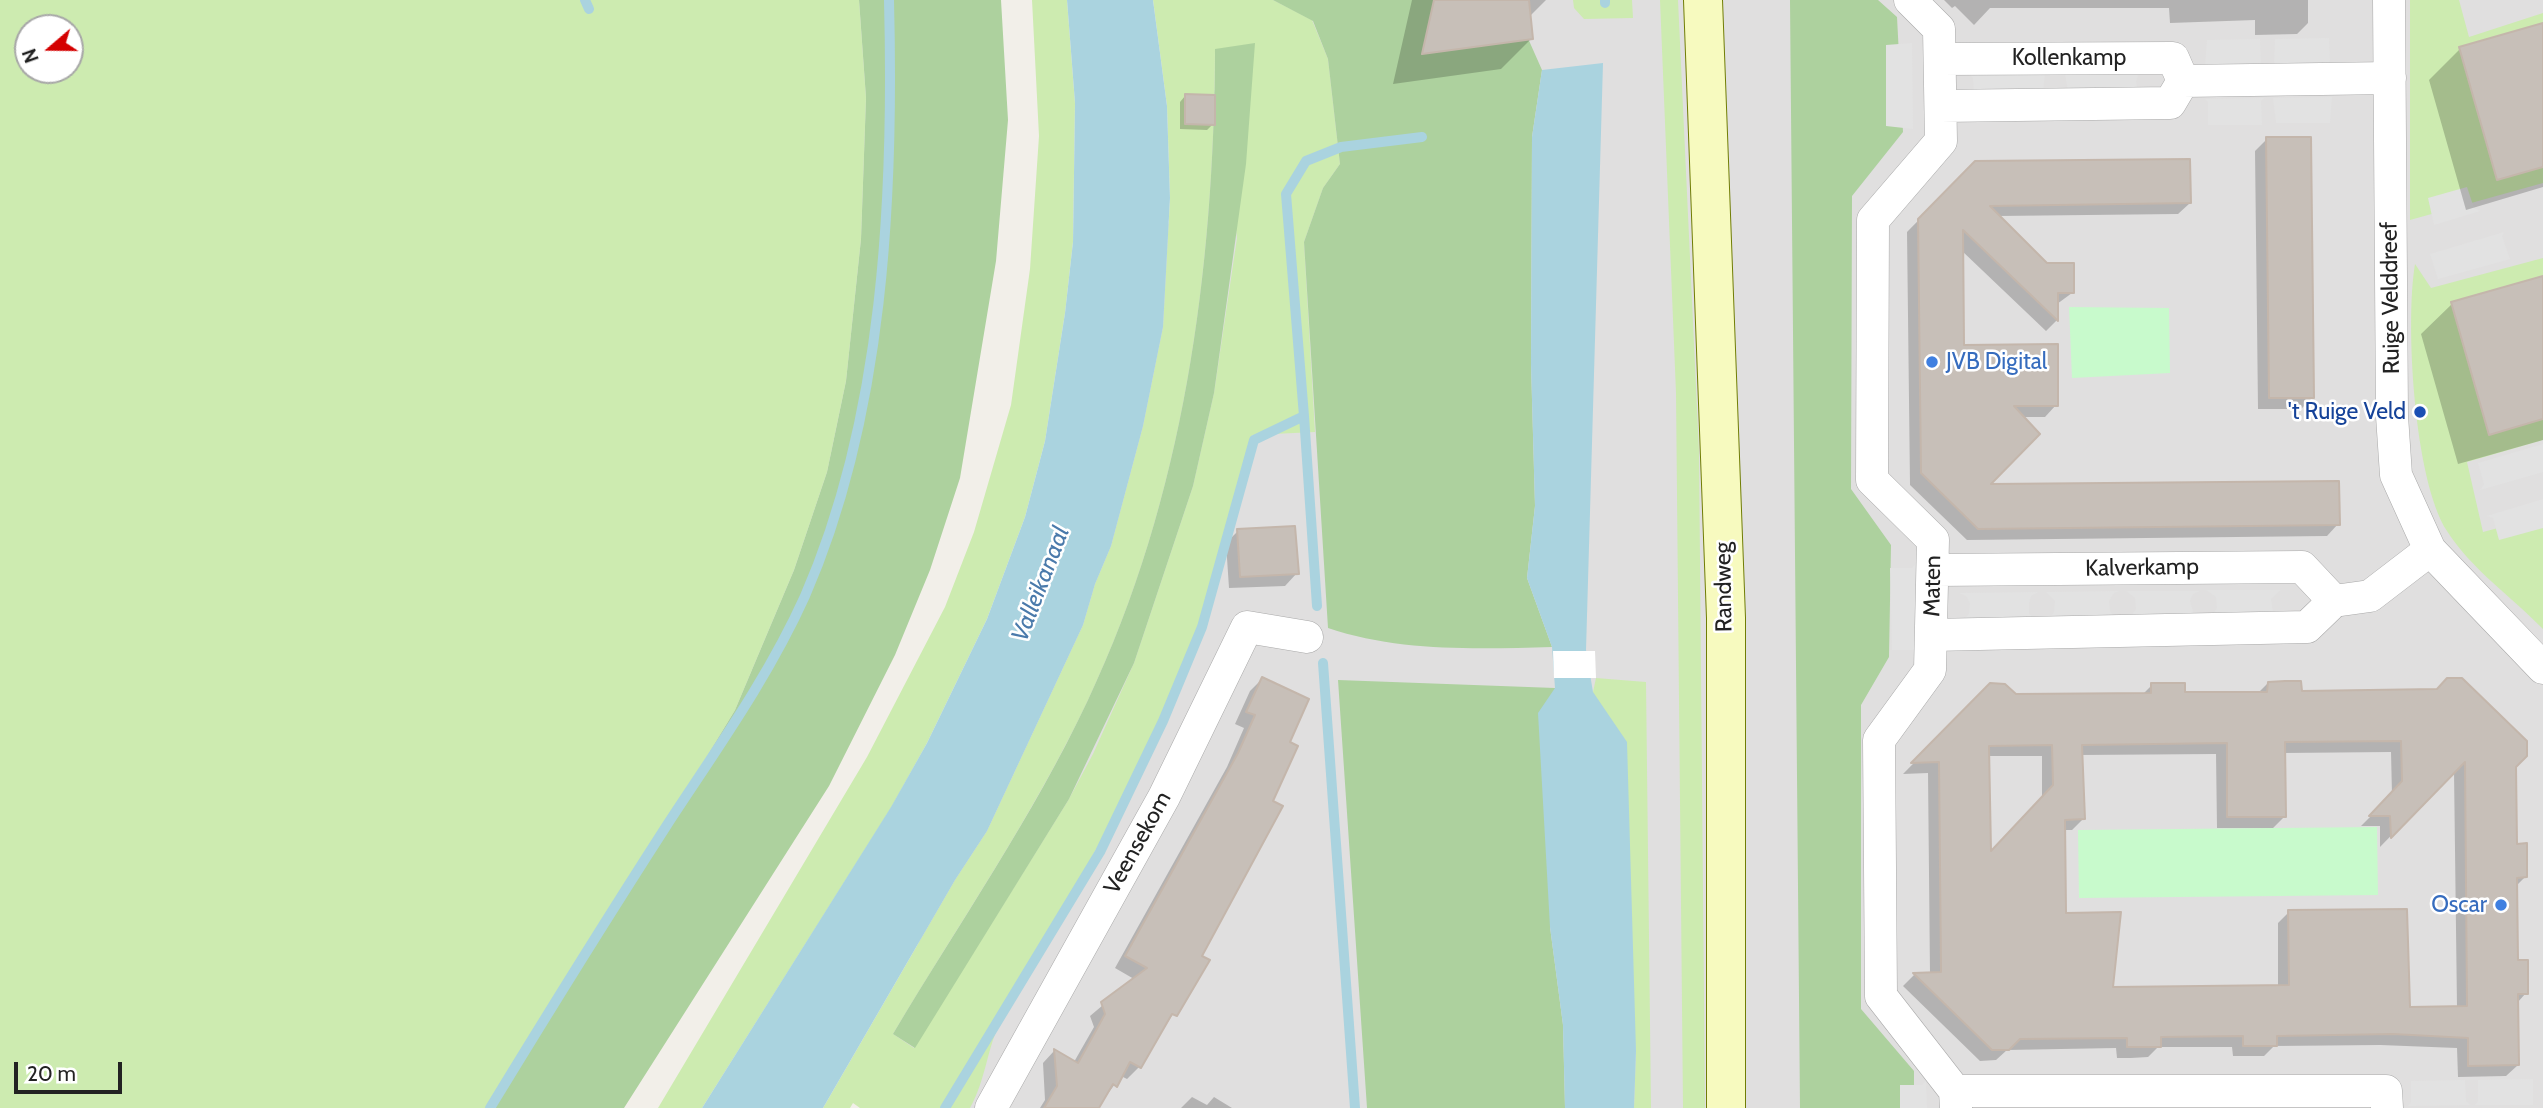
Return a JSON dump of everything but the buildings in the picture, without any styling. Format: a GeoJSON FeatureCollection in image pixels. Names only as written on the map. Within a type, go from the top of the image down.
{"type":"FeatureCollection","features":[{"type":"Feature","properties":{"kind":"main road","name":"Randweg"},"geometry":{"type":"LineString","coordinates":[[1703,0],[1726,618],[1726,1108]]}},
{"type":"Feature","properties":{"kind":"main road","name":"Randweg"},"geometry":{"type":"LineString","coordinates":[[1707,66],[1710,0]]}},
{"type":"Feature","properties":{"kind":"street","name":"Maten"},"geometry":{"type":"LineString","coordinates":[[1910,0],[1939,29],[1941,141],[1873,220],[1872,480],[1933,540],[1935,570],[1930,670],[1879,740],[1881,996],[1955,1099]]}},
{"type":"Feature","properties":{"kind":"street","name":"Ruige Velddreef"},"geometry":{"type":"LineString","coordinates":[[2389,0],[2393,442],[2396,475],[2430,550],[2543,668]]}},
{"type":"Feature","properties":{"kind":"street","name":"Kollenkamp"},"geometry":{"type":"LineString","coordinates":[[1940,59],[2172,58],[2183,81],[2170,103],[1941,106]]}},
{"type":"Feature","properties":{"kind":"street"},"geometry":{"type":"LineString","coordinates":[[2183,81],[2390,78]]}},
{"type":"Feature","properties":{"kind":"street"},"geometry":{"type":"LineString","coordinates":[[1932,635],[2307,627],[2334,601],[2370,596],[2430,550]]}},
{"type":"Feature","properties":{"kind":"street","name":"Kalverkamp"},"geometry":{"type":"LineString","coordinates":[[1935,570],[2302,567],[2334,601]]}},
{"type":"Feature","properties":{"kind":"street","name":"Veensekom"},"geometry":{"type":"LineString","coordinates":[[991,1108],[1164,797],[1247,627],[1307,637]]}},
{"type":"Feature","properties":{"kind":"street"},"geometry":{"type":"LineString","coordinates":[[1955,1099],[2386,1091],[2387,1108]]}},
{"type":"Feature","properties":{"kind":"shaded area"},"geometry":{"type":"Polygon","coordinates":[[[1246,0],[2543,0],[2543,1108],[861,1108],[1246,0]]]}},
{"type":"Feature","properties":{"kind":"shaded area"},"geometry":{"type":"Polygon","coordinates":[[[2329,38],[2330,64],[2274,65],[2275,39],[2329,38]]]}},
{"type":"Feature","properties":{"kind":"shaded area"},"geometry":{"type":"Polygon","coordinates":[[[2260,39],[2261,65],[2205,66],[2207,40],[2260,39]]]}},
{"type":"Feature","properties":{"kind":"shaded area"},"geometry":{"type":"Polygon","coordinates":[[[1912,43],[1913,129],[1886,126],[1886,45],[1912,43]]]}},
{"type":"Feature","properties":{"kind":"shaded area"},"geometry":{"type":"Polygon","coordinates":[[[1968,73],[2045,74],[2043,92],[1974,92],[1973,78],[1968,73]]]}},
{"type":"Feature","properties":{"kind":"shaded area"},"geometry":{"type":"Polygon","coordinates":[[[2139,73],[2136,81],[2138,93],[2068,91],[2065,74],[2139,73]]]}},
{"type":"Feature","properties":{"kind":"shaded area"},"geometry":{"type":"Polygon","coordinates":[[[2332,97],[2330,123],[2276,123],[2273,98],[2332,97]]]}},
{"type":"Feature","properties":{"kind":"shaded area"},"geometry":{"type":"Polygon","coordinates":[[[2264,98],[2261,101],[2262,125],[2208,125],[2208,102],[2205,99],[2264,98]]]}},
{"type":"Feature","properties":{"kind":"shaded area"},"geometry":{"type":"Polygon","coordinates":[[[2467,187],[2474,208],[2480,211],[2434,225],[2428,198],[2467,187]]]}},
{"type":"Feature","properties":{"kind":"shaded area"},"geometry":{"type":"Polygon","coordinates":[[[2504,232],[2502,236],[2510,259],[2438,279],[2430,254],[2504,232]]]}},
{"type":"Feature","properties":{"kind":"shaded area"},"geometry":{"type":"Polygon","coordinates":[[[2543,444],[2543,472],[2480,490],[2484,484],[2478,463],[2543,444]]]}},
{"type":"Feature","properties":{"kind":"shaded area"},"geometry":{"type":"Polygon","coordinates":[[[2543,499],[2543,528],[2499,540],[2493,518],[2487,516],[2543,499]]]}},
{"type":"Feature","properties":{"kind":"shaded area"},"geometry":{"type":"Polygon","coordinates":[[[1916,563],[1918,655],[1914,650],[1892,650],[1890,568],[1912,568],[1916,563]]]}},
{"type":"Feature","properties":{"kind":"shaded area"},"geometry":{"type":"Polygon","coordinates":[[[2206,590],[2281,590],[2271,599],[2273,613],[2212,616],[2217,608],[2216,597],[2206,590]]]}},
{"type":"Feature","properties":{"kind":"shaded area"},"geometry":{"type":"Polygon","coordinates":[[[2119,591],[2114,593],[2109,601],[2110,611],[2115,617],[2049,618],[2054,612],[2055,601],[2046,592],[2119,591]]]}},
{"type":"Feature","properties":{"kind":"shaded area"},"geometry":{"type":"Polygon","coordinates":[[[2126,591],[2200,591],[2193,594],[2190,601],[2194,615],[2131,616],[2136,609],[2135,598],[2126,591]]]}},
{"type":"Feature","properties":{"kind":"shaded area"},"geometry":{"type":"Polygon","coordinates":[[[2038,592],[2031,596],[2029,603],[2029,614],[2037,619],[1964,619],[1969,614],[1970,603],[1966,596],[1959,593],[2038,592]]]}},
{"type":"Feature","properties":{"kind":"shaded area"},"geometry":{"type":"Polygon","coordinates":[[[2533,1079],[2533,1105],[2475,1105],[2478,1101],[2478,1080],[2533,1079]]]}},
{"type":"Feature","properties":{"kind":"shaded area"},"geometry":{"type":"Polygon","coordinates":[[[1926,1080],[1927,1108],[1900,1108],[1900,1085],[1922,1085],[1926,1080]]]}},
{"type":"Feature","properties":{"kind":"shaded area"},"geometry":{"type":"Polygon","coordinates":[[[2465,1080],[2466,1101],[2471,1105],[2408,1106],[2411,1102],[2411,1081],[2465,1080]]]}},
{"type":"Feature","properties":{"kind":"green space"},"geometry":{"type":"Polygon","coordinates":[[[0,0],[859,0],[866,98],[861,239],[846,381],[827,472],[794,570],[735,710],[595,941],[488,1108],[0,1108],[0,0]]]}},
{"type":"Feature","properties":{"kind":"green space"},"geometry":{"type":"Polygon","coordinates":[[[859,0],[1001,0],[1008,120],[996,261],[960,478],[930,570],[895,655],[829,786],[624,1108],[488,1108],[595,941],[735,710],[794,570],[827,472],[846,381],[861,239],[866,98],[859,0]]]}},
{"type":"Feature","properties":{"kind":"green space"},"geometry":{"type":"Polygon","coordinates":[[[1032,0],[1067,0],[1075,103],[1073,242],[1065,313],[1045,441],[1025,517],[987,619],[927,743],[891,808],[702,1108],[658,1108],[867,757],[945,607],[974,532],[1011,405],[1030,269],[1039,136],[1032,0]]]}},
{"type":"Feature","properties":{"kind":"green space"},"geometry":{"type":"Polygon","coordinates":[[[1153,0],[1273,0],[1312,20],[1328,59],[1340,164],[1323,188],[1304,242],[1315,432],[1252,435],[1202,615],[1163,719],[1120,806],[1002,1018],[970,1108],[860,1108],[853,1103],[850,1108],[823,1108],[955,880],[987,831],[1083,625],[1095,584],[1111,546],[1143,426],[1163,327],[1170,198],[1167,106],[1153,0]],[[1215,49],[1208,216],[1200,299],[1170,464],[1148,544],[1121,623],[1067,743],[1020,827],[893,1034],[914,1048],[1069,799],[1093,754],[1134,663],[1193,486],[1214,393],[1237,238],[1215,49]]]}},
{"type":"Feature","properties":{"kind":"green space"},"geometry":{"type":"Polygon","coordinates":[[[1273,0],[1511,0],[1542,70],[1532,137],[1531,364],[1535,506],[1527,578],[1552,647],[1467,648],[1410,645],[1355,636],[1328,628],[1304,242],[1323,188],[1340,164],[1328,59],[1313,21],[1273,0]]]}},
{"type":"Feature","properties":{"kind":"green space"},"geometry":{"type":"Polygon","coordinates":[[[1573,0],[1632,0],[1633,18],[1584,19],[1574,8],[1573,0]]]}},
{"type":"Feature","properties":{"kind":"green space"},"geometry":{"type":"Polygon","coordinates":[[[1660,0],[1678,0],[1699,451],[1705,1108],[1683,1108],[1676,393],[1660,0]]]}},
{"type":"Feature","properties":{"kind":"green space"},"geometry":{"type":"Polygon","coordinates":[[[1790,0],[1878,0],[1897,17],[1903,132],[1852,196],[1851,489],[1891,545],[1889,657],[1861,705],[1861,1009],[1914,1071],[1914,1108],[1800,1108],[1790,0]]]}},
{"type":"Feature","properties":{"kind":"green space"},"geometry":{"type":"Polygon","coordinates":[[[2410,0],[2459,0],[2469,37],[2543,13],[2543,183],[2410,220],[2410,0]]]}},
{"type":"Feature","properties":{"kind":"green space"},"geometry":{"type":"Polygon","coordinates":[[[1255,43],[1246,164],[1214,393],[1193,486],[1134,663],[1069,799],[915,1048],[893,1034],[1020,828],[1067,743],[1121,623],[1148,544],[1170,464],[1200,299],[1208,216],[1215,49],[1255,43]]]}},
{"type":"Feature","properties":{"kind":"green space"},"geometry":{"type":"Polygon","coordinates":[[[2543,258],[2543,440],[2467,462],[2483,532],[2543,516],[2543,629],[2468,558],[2447,531],[2436,507],[2420,440],[2411,323],[2415,264],[2431,288],[2543,258]]]}},
{"type":"Feature","properties":{"kind":"green space"},"geometry":{"type":"Polygon","coordinates":[[[2069,307],[2169,308],[2170,373],[2072,378],[2069,307]]]}},
{"type":"Feature","properties":{"kind":"green space"},"geometry":{"type":"Polygon","coordinates":[[[1596,678],[1646,682],[1651,1108],[1634,1108],[1636,1051],[1593,692],[1596,678]]]}},
{"type":"Feature","properties":{"kind":"green space"},"geometry":{"type":"Polygon","coordinates":[[[1338,680],[1555,688],[1550,927],[1563,1025],[1565,1108],[1367,1108],[1338,680]]]}},
{"type":"Feature","properties":{"kind":"green space"},"geometry":{"type":"Polygon","coordinates":[[[2377,827],[2378,895],[2079,898],[2078,830],[2377,827]]]}},
{"type":"Feature","properties":{"kind":"water","name":"Valleikanaal"},"geometry":{"type":"Polygon","coordinates":[[[1067,0],[1153,0],[1167,106],[1170,198],[1163,327],[1143,426],[1111,546],[1095,584],[1083,625],[987,831],[955,880],[823,1108],[702,1108],[891,807],[927,743],[987,619],[1025,517],[1045,441],[1073,242],[1075,103],[1067,0]]]}},
{"type":"Feature","properties":{"kind":"water"},"geometry":{"type":"Polygon","coordinates":[[[1603,63],[1586,650],[1593,692],[1627,742],[1636,1051],[1634,1108],[1565,1108],[1563,1025],[1550,927],[1538,713],[1555,688],[1552,647],[1527,578],[1535,506],[1531,364],[1532,137],[1542,70],[1603,63]]]}},
{"type":"Feature","properties":{"kind":"pier"},"geometry":{"type":"Polygon","coordinates":[[[1553,651],[1595,651],[1596,678],[1554,678],[1553,651]]]}},
{"type":"Feature","properties":{"kind":"waterway"},"geometry":{"type":"LineString","coordinates":[[585,0],[589,9]]}},
{"type":"Feature","properties":{"kind":"waterway"},"geometry":{"type":"LineString","coordinates":[[490,1108],[775,656],[805,596],[831,526],[852,454],[868,379],[878,303],[889,150],[889,0]]}},
{"type":"Feature","properties":{"kind":"waterway"},"geometry":{"type":"LineString","coordinates":[[945,1108],[1100,852],[1163,721],[1202,627],[1254,440],[1304,416],[1286,194],[1306,161],[1341,147],[1422,137]]}},
{"type":"Feature","properties":{"kind":"waterway"},"geometry":{"type":"LineString","coordinates":[[1304,416],[1317,606]]}},
{"type":"Feature","properties":{"kind":"waterway"},"geometry":{"type":"LineString","coordinates":[[1323,663],[1355,1108]]}},
{"type":"Feature","properties":{"kind":"place","name":"JVB Digital"},"geometry":{"type":"Point","coordinates":[1932,362]}},
{"type":"Feature","properties":{"kind":"place","name":"'t Ruige Veld"},"geometry":{"type":"Point","coordinates":[2420,412]}},
{"type":"Feature","properties":{"kind":"place","name":"Oscar"},"geometry":{"type":"Point","coordinates":[2501,905]}}]}
